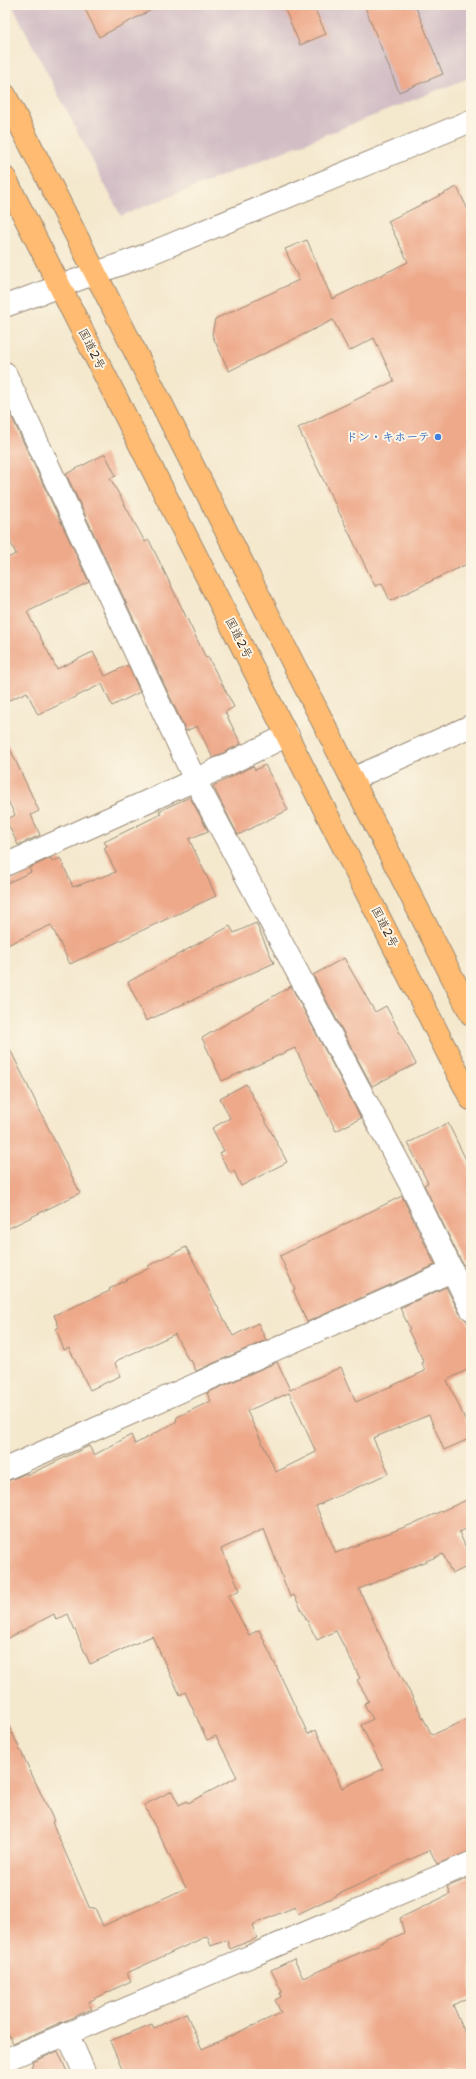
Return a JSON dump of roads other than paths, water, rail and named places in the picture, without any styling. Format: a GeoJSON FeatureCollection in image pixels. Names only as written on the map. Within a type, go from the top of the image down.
{"type":"FeatureCollection","features":[{"type":"Feature","properties":{"kind":"highway"},"geometry":{"type":"LineString","coordinates":[[5,95],[471,1014]]}},
{"type":"Feature","properties":{"kind":"highway","name":"国道2号"},"geometry":{"type":"LineString","coordinates":[[5,178],[471,1099]]}},
{"type":"Feature","properties":{"kind":"street"},"geometry":{"type":"LineString","coordinates":[[5,306],[59,285],[96,274],[471,121]]}},
{"type":"Feature","properties":{"kind":"street"},"geometry":{"type":"LineString","coordinates":[[5,373],[195,780],[409,1182],[471,1309]]}},
{"type":"Feature","properties":{"kind":"street"},"geometry":{"type":"LineString","coordinates":[[352,780],[471,726]]}},
{"type":"Feature","properties":{"kind":"street"},"geometry":{"type":"LineString","coordinates":[[5,865],[195,780],[288,735]]}},
{"type":"Feature","properties":{"kind":"street"},"geometry":{"type":"LineString","coordinates":[[5,1470],[452,1271]]}},
{"type":"Feature","properties":{"kind":"street"},"geometry":{"type":"LineString","coordinates":[[5,2060],[471,1863]]}},
{"type":"Feature","properties":{"kind":"street"},"geometry":{"type":"LineString","coordinates":[[67,2033],[85,2074]]}},
{"type":"Feature","properties":{"kind":"place","name":"ドン・キホーテ"},"geometry":{"type":"Point","coordinates":[438,437]}}]}
